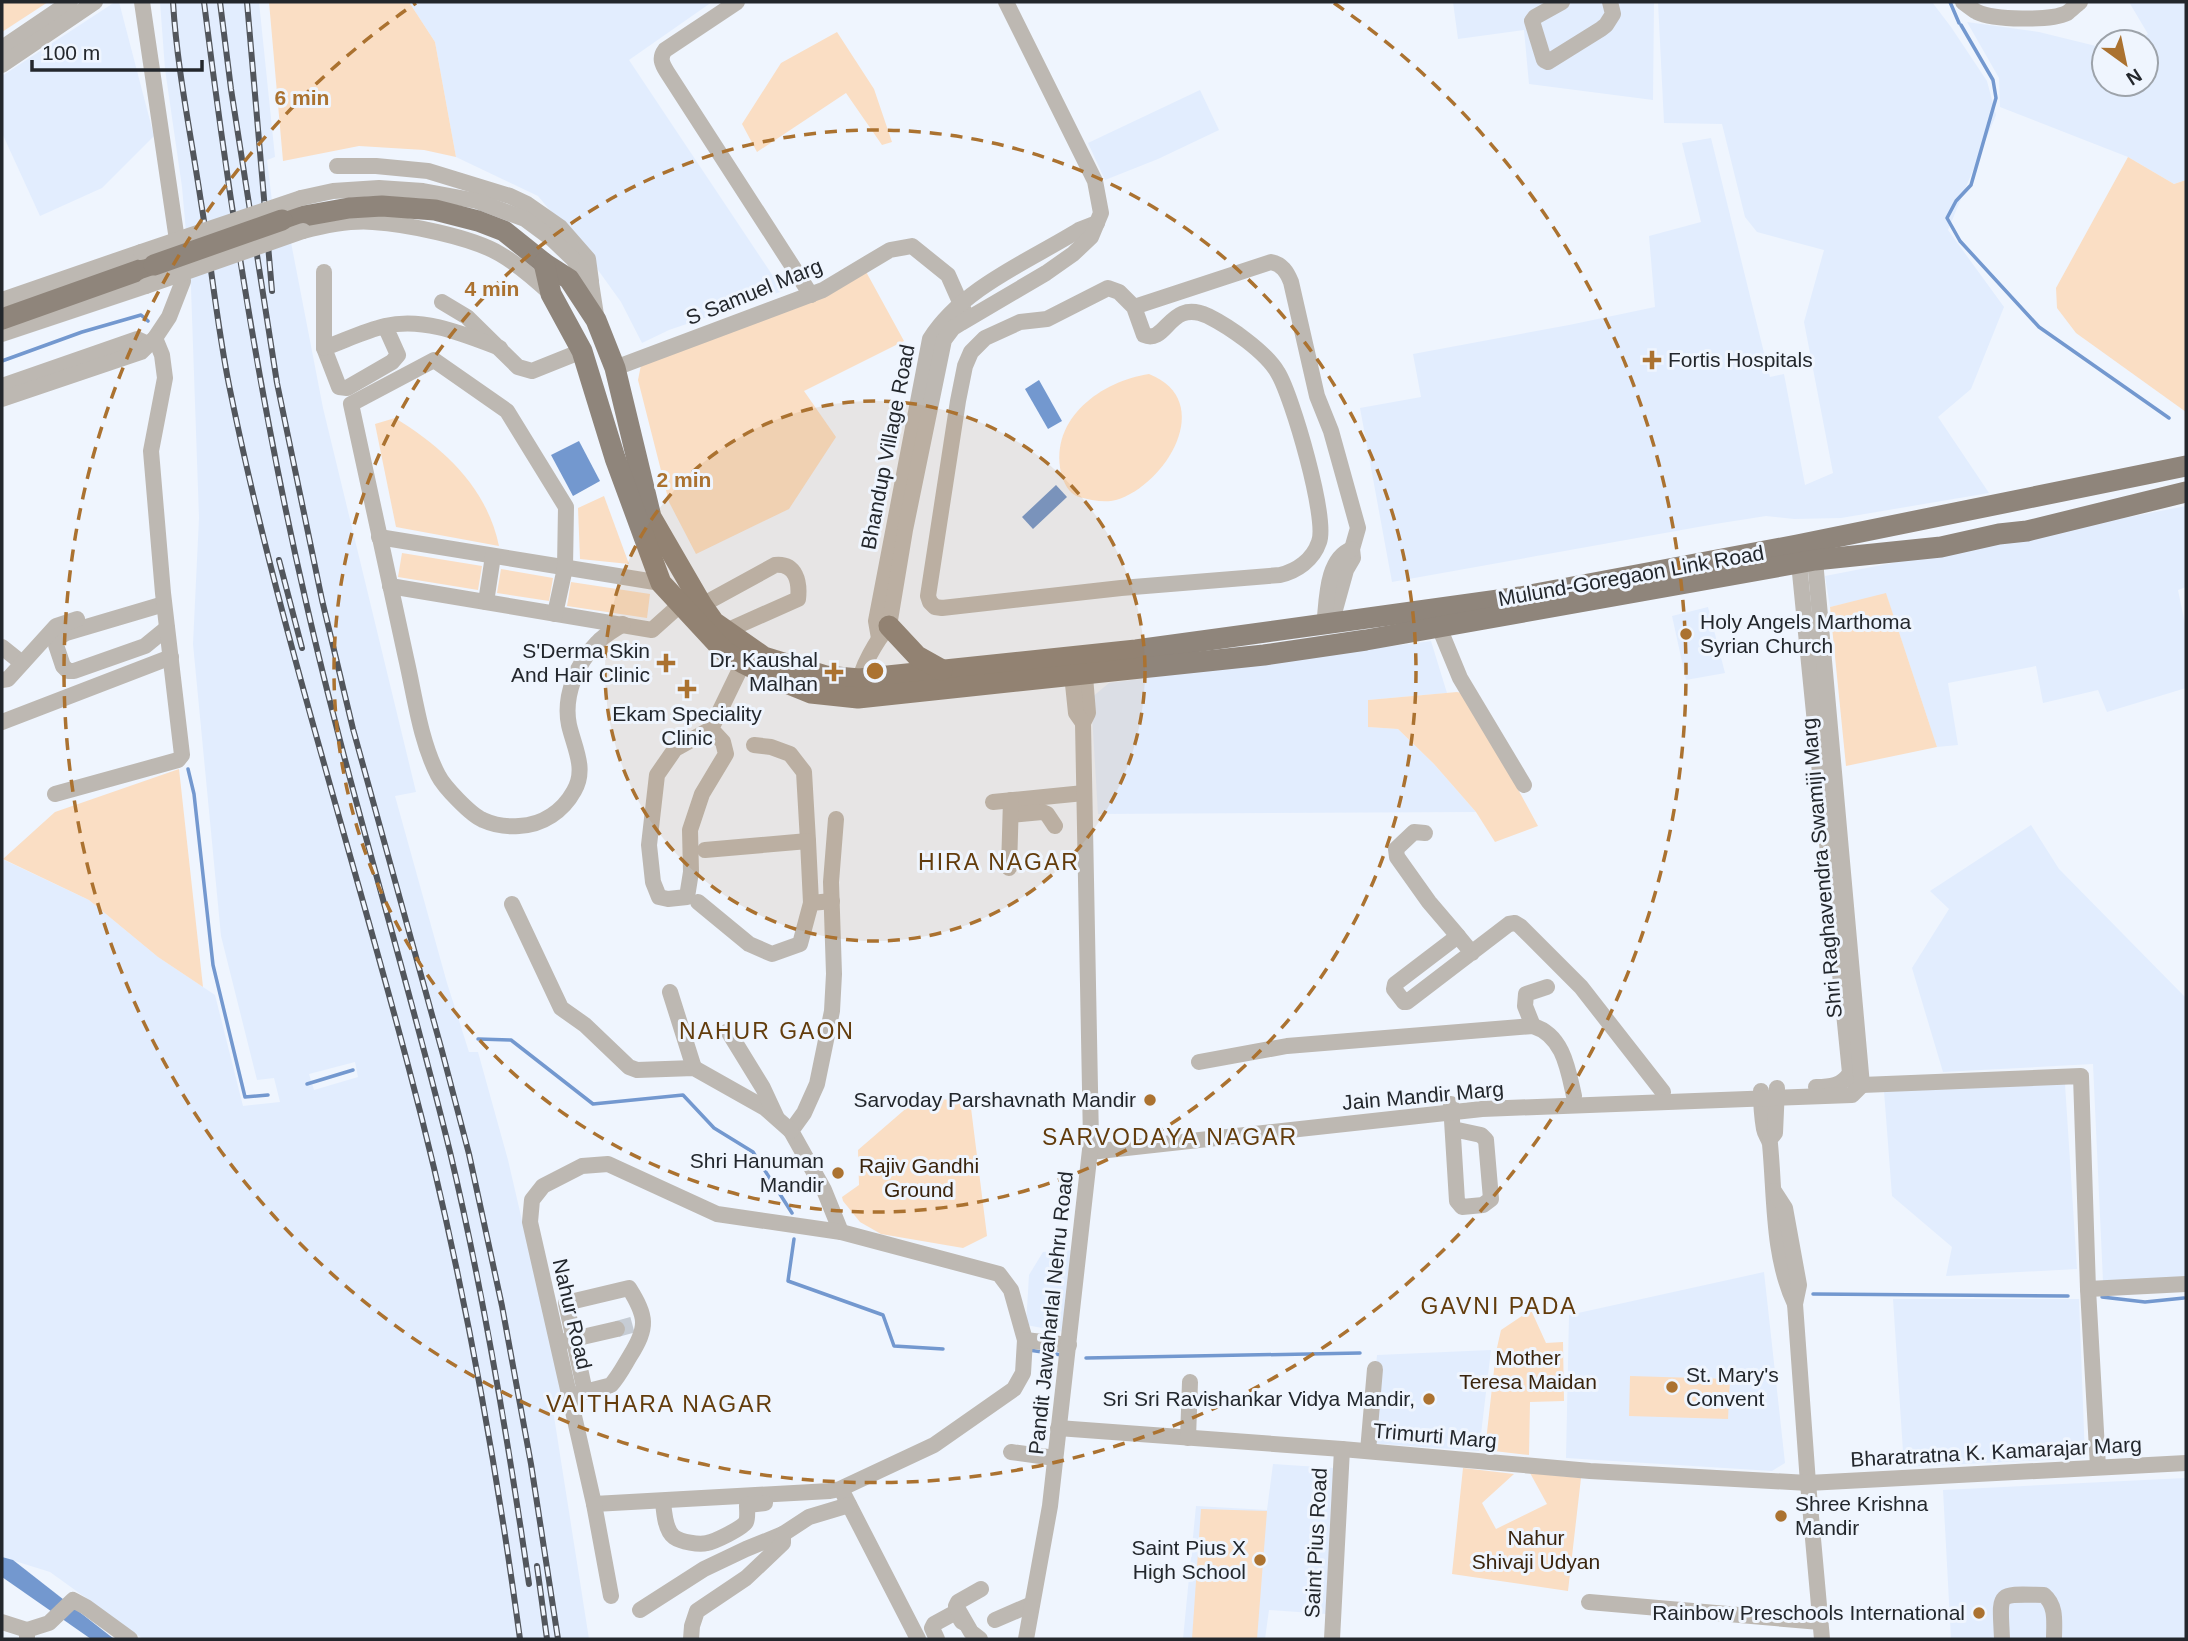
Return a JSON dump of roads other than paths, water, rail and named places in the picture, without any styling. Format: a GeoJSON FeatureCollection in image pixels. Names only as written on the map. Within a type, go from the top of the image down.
{"type":"FeatureCollection","features":[{"type":"Feature","properties":{"kind":"main road"},"geometry":{"type":"LineString","coordinates":[[2,319],[148,259],[291,217],[383,206],[435,211],[478,221],[503,231],[569,279],[596,320],[615,368],[651,517],[692,605],[724,651],[769,676],[811,693],[1077,665]]}},
{"type":"Feature","properties":{"kind":"main road"},"geometry":{"type":"LineString","coordinates":[[544,263],[551,294],[582,351],[619,470],[661,583],[764,657],[859,689],[942,670],[1077,665]]}},
{"type":"Feature","properties":{"kind":"main road","name":"Mulund-Goregaon Link Road"},"geometry":{"type":"LineString","coordinates":[[1077,665],[1264,655],[1439,627],[1542,601],[1806,553],[2186,466]]}},
{"type":"Feature","properties":{"kind":"main road","name":"Mulund-Goregaon Link Road"},"geometry":{"type":"LineString","coordinates":[[1806,553],[1941,547],[2026,531],[2186,492]]}},
{"type":"Feature","properties":{"kind":"main road","name":"Mulund-Goregaon Link Road"},"geometry":{"type":"LineString","coordinates":[[1077,665],[1149,648],[1328,624],[1542,601]]}},
{"type":"Feature","properties":{"kind":"main road"},"geometry":{"type":"LineString","coordinates":[[884,632],[942,670]]}},
{"type":"Feature","properties":{"kind":"street"},"geometry":{"type":"LineString","coordinates":[[2,48],[70,2]]}},
{"type":"Feature","properties":{"kind":"street"},"geometry":{"type":"LineString","coordinates":[[2,65],[95,2]]}},
{"type":"Feature","properties":{"kind":"street"},"geometry":{"type":"LineString","coordinates":[[2,400],[141,352],[169,317],[183,281],[142,2]]}},
{"type":"Feature","properties":{"kind":"street"},"geometry":{"type":"LineString","coordinates":[[737,2],[665,50],[661,61],[811,295]]}},
{"type":"Feature","properties":{"kind":"street"},"geometry":{"type":"LineString","coordinates":[[1006,2],[1095,181],[1101,214],[1097,223]]}},
{"type":"Feature","properties":{"kind":"street"},"geometry":{"type":"LineString","coordinates":[[1562,2],[1532,21],[1544,60],[1548,62],[1606,25],[1613,14],[1610,2]]}},
{"type":"Feature","properties":{"kind":"street"},"geometry":{"type":"LineString","coordinates":[[1963,2],[1984,15],[2024,19],[2057,16],[2066,13],[2080,2]]}},
{"type":"Feature","properties":{"kind":"street"},"geometry":{"type":"LineString","coordinates":[[337,166],[428,171],[510,195],[527,204],[560,227],[588,258],[596,320]]}},
{"type":"Feature","properties":{"kind":"street"},"geometry":{"type":"LineString","coordinates":[[2,300],[148,259],[301,198],[333,191],[379,188],[423,191],[477,201],[525,219],[573,259],[591,283]]}},
{"type":"Feature","properties":{"kind":"street"},"geometry":{"type":"LineString","coordinates":[[2,334],[330,224],[372,222],[467,240],[499,253],[526,271],[551,294]]}},
{"type":"Feature","properties":{"kind":"street","name":"Bhandup Village Road"},"geometry":{"type":"LineString","coordinates":[[933,358],[930,339],[938,326],[961,303],[1079,230],[1097,223]]}},
{"type":"Feature","properties":{"kind":"street","name":"Bhandup Village Road"},"geometry":{"type":"LineString","coordinates":[[933,358],[953,328],[1073,254],[1091,237],[1097,223]]}},
{"type":"Feature","properties":{"kind":"street","name":"S Samuel Marg"},"geometry":{"type":"LineString","coordinates":[[615,368],[811,295],[890,250],[912,246],[948,275],[967,319]]}},
{"type":"Feature","properties":{"kind":"street"},"geometry":{"type":"LineString","coordinates":[[1134,307],[1262,264],[1278,263],[1284,268],[1291,282],[1317,396],[1331,431],[1358,528],[1352,549],[1353,558],[1346,570],[1328,624]]}},
{"type":"Feature","properties":{"kind":"street"},"geometry":{"type":"LineString","coordinates":[[324,272],[324,348],[339,387],[347,387],[393,362],[398,355],[385,326]]}},
{"type":"Feature","properties":{"kind":"street"},"geometry":{"type":"LineString","coordinates":[[990,283],[999,300],[1011,309],[1010,319]]}},
{"type":"Feature","properties":{"kind":"street"},"geometry":{"type":"LineString","coordinates":[[1113,288],[1134,307],[1144,335],[1148,337],[1158,335],[1174,317],[1181,314],[1206,315],[1268,359],[1279,373],[1312,471],[1321,532],[1320,542],[1303,565],[1293,572],[1280,575],[935,607],[928,596],[952,432],[965,366],[971,352],[985,338],[1020,322],[1047,319],[1103,290],[1113,288]]}},
{"type":"Feature","properties":{"kind":"street"},"geometry":{"type":"LineString","coordinates":[[442,302],[467,317],[519,367],[532,371],[582,351]]}},
{"type":"Feature","properties":{"kind":"street"},"geometry":{"type":"LineString","coordinates":[[324,348],[385,326],[415,323],[500,348]]}},
{"type":"Feature","properties":{"kind":"street"},"geometry":{"type":"LineString","coordinates":[[2,386],[137,339],[151,341],[162,355],[165,378],[151,451],[164,631],[171,657],[182,755],[178,760],[55,794]]}},
{"type":"Feature","properties":{"kind":"street"},"geometry":{"type":"LineString","coordinates":[[859,689],[884,632],[899,529],[933,358]]}},
{"type":"Feature","properties":{"kind":"street"},"geometry":{"type":"LineString","coordinates":[[555,614],[565,568],[566,507],[508,411],[434,360],[351,404],[427,749],[439,778],[481,819],[506,827],[526,825],[552,816],[566,804],[577,787],[581,768],[568,722],[569,692],[579,664],[598,641],[623,624]]}},
{"type":"Feature","properties":{"kind":"street"},"geometry":{"type":"LineString","coordinates":[[379,537],[661,583]]}},
{"type":"Feature","properties":{"kind":"street","name":"Shri Raghavendra Swamiji Marg"},"geometry":{"type":"LineString","coordinates":[[1806,553],[1848,988],[1863,1084]]}},
{"type":"Feature","properties":{"kind":"street"},"geometry":{"type":"LineString","coordinates":[[486,602],[494,556]]}},
{"type":"Feature","properties":{"kind":"street"},"geometry":{"type":"LineString","coordinates":[[390,586],[652,630],[692,605],[775,565],[790,567],[797,578],[798,599],[726,631]]}},
{"type":"Feature","properties":{"kind":"street"},"geometry":{"type":"LineString","coordinates":[[161,601],[66,634],[60,637],[56,645],[63,666],[68,671],[74,671],[145,646],[164,631]]}},
{"type":"Feature","properties":{"kind":"street"},"geometry":{"type":"LineString","coordinates":[[2,680],[8,678],[55,626],[161,601]]}},
{"type":"Feature","properties":{"kind":"street"},"geometry":{"type":"LineString","coordinates":[[1439,627],[1460,678],[1524,785]]}},
{"type":"Feature","properties":{"kind":"street"},"geometry":{"type":"LineString","coordinates":[[2,647],[22,663]]}},
{"type":"Feature","properties":{"kind":"street"},"geometry":{"type":"LineString","coordinates":[[2,722],[171,657]]}},
{"type":"Feature","properties":{"kind":"street"},"geometry":{"type":"LineString","coordinates":[[711,729],[723,742],[726,754],[702,794],[690,830],[691,872],[687,897],[659,897],[653,882],[649,845],[657,775],[675,749],[711,729],[743,663]]}},
{"type":"Feature","properties":{"kind":"street","name":"Pandit Jawaharlal Nehru Road"},"geometry":{"type":"LineString","coordinates":[[1026,1639],[1050,1506],[1091,1146],[1083,723],[1088,713],[1077,665]]}},
{"type":"Feature","properties":{"kind":"street"},"geometry":{"type":"LineString","coordinates":[[698,902],[749,944],[772,954],[800,944],[811,903],[804,772],[790,754],[771,747],[754,745]]}},
{"type":"Feature","properties":{"kind":"street"},"geometry":{"type":"LineString","coordinates":[[993,802],[1011,807],[1042,805],[1084,793]]}},
{"type":"Feature","properties":{"kind":"street"},"geometry":{"type":"LineString","coordinates":[[1042,805],[1055,826]]}},
{"type":"Feature","properties":{"kind":"street"},"geometry":{"type":"LineString","coordinates":[[1009,868],[1011,807]]}},
{"type":"Feature","properties":{"kind":"street"},"geometry":{"type":"LineString","coordinates":[[791,1131],[804,1113],[817,1084],[832,1011],[832,901],[836,819]]}},
{"type":"Feature","properties":{"kind":"street"},"geometry":{"type":"LineString","coordinates":[[1425,833],[1414,832],[1410,835],[1396,849],[1396,857],[1432,906],[1472,953]]}},
{"type":"Feature","properties":{"kind":"street"},"geometry":{"type":"LineString","coordinates":[[705,850],[808,841]]}},
{"type":"Feature","properties":{"kind":"street"},"geometry":{"type":"LineString","coordinates":[[811,903],[832,901]]}},
{"type":"Feature","properties":{"kind":"street"},"geometry":{"type":"LineString","coordinates":[[512,904],[561,1008],[585,1025],[629,1068],[694,1068],[765,1108],[791,1131],[824,1190],[841,1232]]}},
{"type":"Feature","properties":{"kind":"street"},"geometry":{"type":"LineString","coordinates":[[1458,936],[1395,984],[1394,989],[1402,1000],[1408,1002],[1508,924],[1515,923],[1581,986],[1673,1095]]}},
{"type":"Feature","properties":{"kind":"street"},"geometry":{"type":"LineString","coordinates":[[1533,1027],[1525,1006],[1526,994],[1546,987]]}},
{"type":"Feature","properties":{"kind":"street","name":"Shri Raghavendra Swamiji Marg"},"geometry":{"type":"LineString","coordinates":[[1845,1081],[1850,1073],[1848,988]]}},
{"type":"Feature","properties":{"kind":"street"},"geometry":{"type":"LineString","coordinates":[[670,992],[694,1068]]}},
{"type":"Feature","properties":{"kind":"street"},"geometry":{"type":"LineString","coordinates":[[1199,1062],[1287,1046],[1533,1027],[1543,1029],[1560,1048],[1585,1099]]}},
{"type":"Feature","properties":{"kind":"street"},"geometry":{"type":"LineString","coordinates":[[728,1031],[764,1088],[777,1118]]}},
{"type":"Feature","properties":{"kind":"street"},"geometry":{"type":"LineString","coordinates":[[1820,1092],[1845,1081],[1863,1084],[2081,1076],[2088,1289],[2098,1467]]}},
{"type":"Feature","properties":{"kind":"street"},"geometry":{"type":"LineString","coordinates":[[1822,1639],[1795,1304],[1787,1287],[1786,1249],[1774,1210],[1770,1139],[1775,1133],[1769,1094],[1820,1092],[1852,1095],[1863,1084]]}},
{"type":"Feature","properties":{"kind":"street","name":"Jain Mandir Marg"},"geometry":{"type":"LineString","coordinates":[[1091,1146],[1500,1104],[1673,1095],[1769,1094]]}},
{"type":"Feature","properties":{"kind":"street"},"geometry":{"type":"LineString","coordinates":[[1451,1108],[1457,1201],[1462,1207],[1483,1205],[1491,1199],[1486,1140],[1481,1135],[1453,1129]]}},
{"type":"Feature","properties":{"kind":"street","name":"Nahur Road"},"geometry":{"type":"LineString","coordinates":[[608,1164],[717,1214],[841,1232],[999,1274],[1011,1290],[1025,1340],[1023,1373],[1014,1389],[934,1445],[840,1489],[766,1500],[594,1504],[577,1394],[557,1343],[530,1222],[532,1200],[543,1186],[582,1166],[608,1164]]}},
{"type":"Feature","properties":{"kind":"street"},"geometry":{"type":"LineString","coordinates":[[2088,1289],[2186,1284]]}},
{"type":"Feature","properties":{"kind":"street"},"geometry":{"type":"LineString","coordinates":[[629,1288],[638,1303],[644,1330],[614,1383],[577,1394],[574,1340],[566,1303],[629,1288]]}},
{"type":"Feature","properties":{"kind":"street"},"geometry":{"type":"LineString","coordinates":[[557,1343],[617,1329]]}},
{"type":"Feature","properties":{"kind":"street"},"geometry":{"type":"LineString","coordinates":[[1025,1340],[1069,1345]]}},
{"type":"Feature","properties":{"kind":"street"},"geometry":{"type":"LineString","coordinates":[[1368,1451],[1375,1369]]}},
{"type":"Feature","properties":{"kind":"street"},"geometry":{"type":"LineString","coordinates":[[1188,1438],[1190,1382]]}},
{"type":"Feature","properties":{"kind":"street","name":"Trimurti Marg"},"geometry":{"type":"LineString","coordinates":[[1058,1428],[1590,1471],[1808,1483]]}},
{"type":"Feature","properties":{"kind":"street","name":"Saint Pius Road"},"geometry":{"type":"LineString","coordinates":[[1332,1639],[1342,1449]]}},
{"type":"Feature","properties":{"kind":"street"},"geometry":{"type":"LineString","coordinates":[[1011,1452],[1055,1458]]}},
{"type":"Feature","properties":{"kind":"street","name":"Bharatratna K. Kamarajar Marg"},"geometry":{"type":"LineString","coordinates":[[1808,1483],[2186,1463]]}},
{"type":"Feature","properties":{"kind":"street"},"geometry":{"type":"LineString","coordinates":[[840,1489],[918,1639]]}},
{"type":"Feature","properties":{"kind":"street"},"geometry":{"type":"LineString","coordinates":[[663,1501],[665,1517],[674,1537],[710,1543],[742,1527],[746,1521],[747,1505],[766,1500]]}},
{"type":"Feature","properties":{"kind":"street"},"geometry":{"type":"LineString","coordinates":[[594,1504],[611,1596]]}},
{"type":"Feature","properties":{"kind":"street"},"geometry":{"type":"LineString","coordinates":[[640,1610],[704,1569],[783,1534],[809,1517],[849,1505]]}},
{"type":"Feature","properties":{"kind":"street"},"geometry":{"type":"LineString","coordinates":[[691,1639],[697,1611],[746,1578],[783,1544],[783,1534]]}},
{"type":"Feature","properties":{"kind":"street"},"geometry":{"type":"LineString","coordinates":[[980,1639],[971,1632],[956,1606],[958,1602],[981,1589]]}},
{"type":"Feature","properties":{"kind":"street"},"geometry":{"type":"LineString","coordinates":[[2002,1639],[2000,1603],[2010,1594],[2044,1595],[2048,1598],[2053,1607],[2054,1639]]}},
{"type":"Feature","properties":{"kind":"street"},"geometry":{"type":"LineString","coordinates":[[2,1622],[27,1635],[49,1623],[73,1600],[130,1639]]}},
{"type":"Feature","properties":{"kind":"street"},"geometry":{"type":"LineString","coordinates":[[1589,1602],[1820,1622]]}},
{"type":"Feature","properties":{"kind":"street"},"geometry":{"type":"LineString","coordinates":[[995,1620],[1032,1604]]}},
{"type":"Feature","properties":{"kind":"street"},"geometry":{"type":"LineString","coordinates":[[937,1639],[932,1629],[934,1624],[956,1612],[970,1639]]}},
{"type":"Feature","properties":{"kind":"water"},"geometry":{"type":"Polygon","coordinates":[[[1039,380],[1062,421],[1048,429],[1025,389],[1039,380]]]}},
{"type":"Feature","properties":{"kind":"water"},"geometry":{"type":"Polygon","coordinates":[[[579,441],[600,481],[573,496],[551,455],[579,441]]]}},
{"type":"Feature","properties":{"kind":"water"},"geometry":{"type":"Polygon","coordinates":[[[1056,485],[1067,497],[1033,529],[1022,517],[1056,485]]]}},
{"type":"Feature","properties":{"kind":"water"},"geometry":{"type":"Polygon","coordinates":[[[2,1557],[13,1560],[114,1639],[91,1639],[2,1577],[2,1557]]]}},
{"type":"Feature","properties":{"kind":"waterway"},"geometry":{"type":"LineString","coordinates":[[1950,2],[1959,23]]}},
{"type":"Feature","properties":{"kind":"waterway"},"geometry":{"type":"LineString","coordinates":[[1961,25],[1993,80],[1996,98],[1971,185],[1956,201],[1947,218],[1960,241],[2039,327],[2169,418]]}},
{"type":"Feature","properties":{"kind":"waterway"},"geometry":{"type":"LineString","coordinates":[[2,361],[82,332],[141,315],[148,321]]}},
{"type":"Feature","properties":{"kind":"waterway"},"geometry":{"type":"LineString","coordinates":[[188,769],[194,794],[213,965],[245,1097],[268,1095]]}},
{"type":"Feature","properties":{"kind":"waterway"},"geometry":{"type":"LineString","coordinates":[[478,1039],[511,1040],[593,1104],[683,1095],[714,1128],[753,1152],[792,1213]]}},
{"type":"Feature","properties":{"kind":"waterway"},"geometry":{"type":"LineString","coordinates":[[307,1084],[353,1070]]}},
{"type":"Feature","properties":{"kind":"waterway"},"geometry":{"type":"LineString","coordinates":[[794,1239],[788,1281],[883,1315],[894,1346],[943,1349]]}},
{"type":"Feature","properties":{"kind":"waterway"},"geometry":{"type":"LineString","coordinates":[[1813,1294],[2068,1296]]}},
{"type":"Feature","properties":{"kind":"waterway"},"geometry":{"type":"LineString","coordinates":[[2102,1297],[2145,1302],[2184,1298]]}},
{"type":"Feature","properties":{"kind":"waterway"},"geometry":{"type":"LineString","coordinates":[[1029,1350],[1062,1355]]}},
{"type":"Feature","properties":{"kind":"waterway"},"geometry":{"type":"LineString","coordinates":[[1086,1358],[1360,1353]]}},
{"type":"Feature","properties":{"kind":"tunnel"},"geometry":{"type":"LineString","coordinates":[[617,1329],[639,1323]]}},
{"type":"Feature","properties":{"kind":"railway"},"geometry":{"type":"LineString","coordinates":[[173,2],[181,77],[229,385],[291,643],[386,984],[444,1210],[487,1424],[520,1639]]}},
{"type":"Feature","properties":{"kind":"railway"},"geometry":{"type":"LineString","coordinates":[[204,2],[247,303],[289,528],[322,671],[450,1152],[494,1367],[529,1584]]}},
{"type":"Feature","properties":{"kind":"railway"},"geometry":{"type":"LineString","coordinates":[[220,2],[277,383],[322,600],[353,729],[469,1154],[502,1306],[531,1464],[558,1639]]}},
{"type":"Feature","properties":{"kind":"railway"},"geometry":{"type":"LineString","coordinates":[[247,2],[272,291]]}},
{"type":"Feature","properties":{"kind":"railway"},"geometry":{"type":"LineString","coordinates":[[279,560],[302,648]]}},
{"type":"Feature","properties":{"kind":"railway"},"geometry":{"type":"LineString","coordinates":[[537,1566],[547,1639]]}},
{"type":"Feature","properties":{"kind":"place","name":"Fortis Hospitals"},"geometry":{"type":"Point","coordinates":[1652,360]}},
{"type":"Feature","properties":{"kind":"place","name":"Holy Angels Marthoma Syrian Church"},"geometry":{"type":"Point","coordinates":[1686,634]}},
{"type":"Feature","properties":{"kind":"place","name":"S'Derma Skin And Hair Clinic"},"geometry":{"type":"Point","coordinates":[666,663]}},
{"type":"Feature","properties":{"kind":"place","name":"Dr. Kaushal Malhan"},"geometry":{"type":"Point","coordinates":[834,672]}},
{"type":"Feature","properties":{"kind":"place","name":"Ekam Speciality Clinic"},"geometry":{"type":"Point","coordinates":[687,689]}},
{"type":"Feature","properties":{"kind":"place","name":"Sarvoday Parshavnath Mandir"},"geometry":{"type":"Point","coordinates":[1150,1100]}},
{"type":"Feature","properties":{"kind":"place","name":"Shri Hanuman Mandir"},"geometry":{"type":"Point","coordinates":[838,1173]}},
{"type":"Feature","properties":{"kind":"place","name":"St. Mary's Convent"},"geometry":{"type":"Point","coordinates":[1672,1387]}},
{"type":"Feature","properties":{"kind":"place","name":"Sri Sri Ravishankar Vidya Mandir,"},"geometry":{"type":"Point","coordinates":[1429,1399]}},
{"type":"Feature","properties":{"kind":"place","name":"Shree Krishna Mandir"},"geometry":{"type":"Point","coordinates":[1781,1516]}},
{"type":"Feature","properties":{"kind":"place","name":"Saint Pius X High School"},"geometry":{"type":"Point","coordinates":[1260,1560]}},
{"type":"Feature","properties":{"kind":"place","name":"Rainbow Preschools International"},"geometry":{"type":"Point","coordinates":[1979,1613]}},
{"type":"Feature","properties":{"kind":"district","name":"HIRA NAGAR"},"geometry":{"type":"Point","coordinates":[999,862]}},
{"type":"Feature","properties":{"kind":"district","name":"NAHUR GAON"},"geometry":{"type":"Point","coordinates":[767,1031]}},
{"type":"Feature","properties":{"kind":"district","name":"SARVODAYA NAGAR"},"geometry":{"type":"Point","coordinates":[1170,1137]}},
{"type":"Feature","properties":{"kind":"district","name":"GAVNI PADA"},"geometry":{"type":"Point","coordinates":[1499,1306]}},
{"type":"Feature","properties":{"kind":"district","name":"VAITHARA NAGAR"},"geometry":{"type":"Point","coordinates":[660,1404]}},
{"type":"Feature","properties":{"kind":"park label","name":"Rajiv Gandhi Ground"},"geometry":{"type":"Point","coordinates":[919,1178]}},
{"type":"Feature","properties":{"kind":"park label","name":"Mother Teresa Maidan"},"geometry":{"type":"Point","coordinates":[1528,1370]}},
{"type":"Feature","properties":{"kind":"park label","name":"Nahur Shivaji Udyan"},"geometry":{"type":"Point","coordinates":[1536,1550]}}]}
